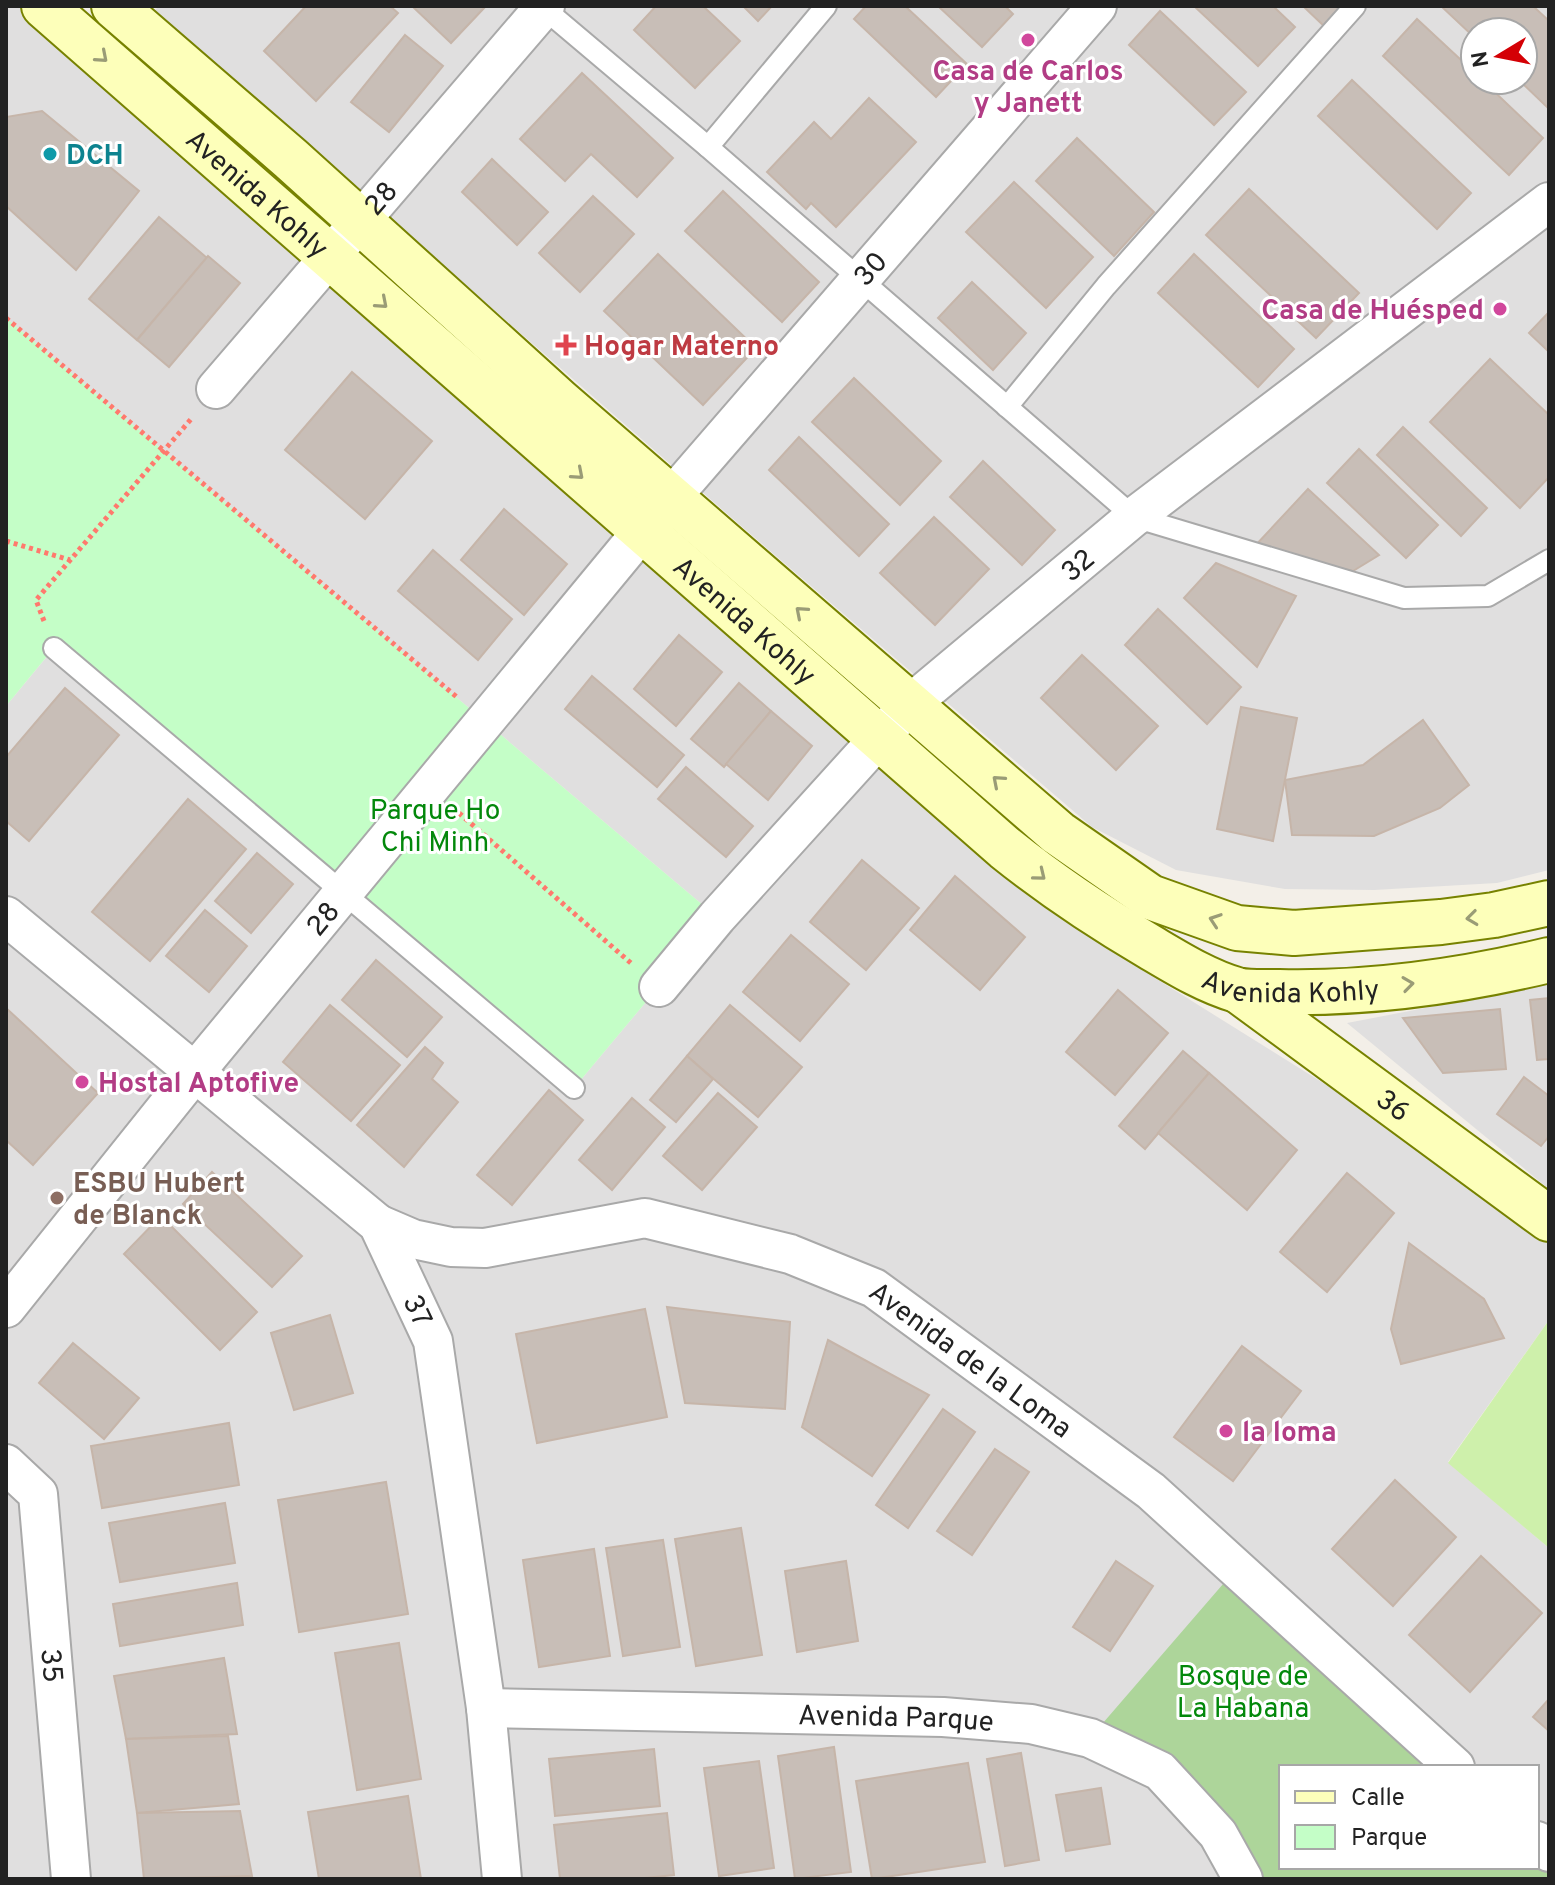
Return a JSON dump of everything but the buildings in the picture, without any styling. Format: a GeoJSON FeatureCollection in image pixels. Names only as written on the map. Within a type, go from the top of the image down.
{"type":"FeatureCollection","features":[{"type":"Feature","properties":{"kind":"street","name":"Avenida Kohly"},"geometry":{"type":"LineString","coordinates":[[44,6],[330,257],[657,514],[910,704],[1058,833],[1150,897],[1237,928],[1294,933],[1441,922],[1549,903]]}},
{"type":"Feature","properties":{"kind":"street","name":"Avenida Kohly"},"geometry":{"type":"LineString","coordinates":[[114,6],[360,222],[880,737],[1005,848],[1053,886],[1193,972],[1239,991],[1315,993],[1388,987],[1502,971],[1549,960]]}},
{"type":"Feature","properties":{"kind":"street","name":"30"},"geometry":{"type":"LineString","coordinates":[[657,514],[1097,6]]}},
{"type":"Feature","properties":{"kind":"street","name":"28"},"geometry":{"type":"LineString","coordinates":[[216,389],[543,7]]}},
{"type":"Feature","properties":{"kind":"street","name":"32"},"geometry":{"type":"LineString","coordinates":[[659,987],[717,917],[910,704],[1134,517],[1549,202]]}},
{"type":"Feature","properties":{"kind":"street","name":"28"},"geometry":{"type":"LineString","coordinates":[[6,1308],[195,1072],[657,514]]}},
{"type":"Feature","properties":{"kind":"street","name":"37"},"geometry":{"type":"LineString","coordinates":[[6,916],[378,1224],[433,1341],[486,1708],[502,1879]]}},
{"type":"Feature","properties":{"kind":"street"},"geometry":{"type":"LineString","coordinates":[[1294,933],[1338,1064]]}},
{"type":"Feature","properties":{"kind":"street","name":"36"},"geometry":{"type":"LineString","coordinates":[[1239,991],[1549,1219]]}},
{"type":"Feature","properties":{"kind":"street","name":"Avenida de la Loma"},"geometry":{"type":"LineString","coordinates":[[378,1224],[413,1239],[451,1247],[485,1248],[645,1218],[790,1254],[874,1288],[1151,1491],[1453,1765]]}},
{"type":"Feature","properties":{"kind":"street","name":"35"},"geometry":{"type":"LineString","coordinates":[[6,1464],[38,1494],[71,1879]]}},
{"type":"Feature","properties":{"kind":"street","name":"Avenida Parque"},"geometry":{"type":"LineString","coordinates":[[486,1708],[943,1717],[1031,1724],[1090,1738],[1160,1771],[1218,1834],[1243,1879]]}},
{"type":"Feature","properties":{"kind":"lane"},"geometry":{"type":"LineString","coordinates":[[708,147],[826,6]]}},
{"type":"Feature","properties":{"kind":"lane"},"geometry":{"type":"LineString","coordinates":[[1007,407],[1106,286],[1355,6]]}},
{"type":"Feature","properties":{"kind":"lane"},"geometry":{"type":"LineString","coordinates":[[543,7],[1134,517],[1404,598],[1488,596],[1549,560]]}},
{"type":"Feature","properties":{"kind":"lane"},"geometry":{"type":"LineString","coordinates":[[54,648],[574,1088]]}},
{"type":"Feature","properties":{"kind":"path"},"geometry":{"type":"LineString","coordinates":[[6,318],[486,721]]}},
{"type":"Feature","properties":{"kind":"path"},"geometry":{"type":"LineString","coordinates":[[54,648],[36,600],[216,389]]}},
{"type":"Feature","properties":{"kind":"path"},"geometry":{"type":"LineString","coordinates":[[6,541],[70,560]]}},
{"type":"Feature","properties":{"kind":"path"},"geometry":{"type":"LineString","coordinates":[[431,788],[659,987]]}},
{"type":"Feature","properties":{"kind":"shaded area"},"geometry":{"type":"Polygon","coordinates":[[[6,6],[44,6],[1107,948],[1549,1224],[1549,1320],[1448,1462],[1549,1548],[1549,1858],[1539,1849],[1539,1765],[1449,1765],[1236,1569],[1160,1771],[1243,1879],[6,1879],[6,706],[54,648],[574,1088],[717,917],[6,318],[6,6]]]}},
{"type":"Feature","properties":{"kind":"shaded area"},"geometry":{"type":"Polygon","coordinates":[[[159,6],[1549,6],[1549,870],[1497,883],[1374,890],[1285,889],[1176,870],[1092,827],[740,525],[153,12],[159,6]]]}},
{"type":"Feature","properties":{"kind":"shaded area"},"geometry":{"type":"Polygon","coordinates":[[[1549,981],[1549,1189],[1347,1023],[1519,990],[1549,981]]]}},
{"type":"Feature","properties":{"kind":"green space","name":"Parque Ho Chi Minh"},"geometry":{"type":"Polygon","coordinates":[[[6,318],[717,917],[574,1088],[53,649],[6,706],[6,318]]]}},
{"type":"Feature","properties":{"kind":"green space"},"geometry":{"type":"Polygon","coordinates":[[[1549,1320],[1549,1548],[1448,1463],[1549,1320]]]}},
{"type":"Feature","properties":{"kind":"green space","name":"Bosque de La Habana"},"geometry":{"type":"Polygon","coordinates":[[[1236,1569],[1449,1765],[1279,1765],[1279,1869],[1539,1869],[1539,1849],[1549,1858],[1549,1879],[1243,1879],[1218,1834],[1090,1738],[1236,1569]]]}},
{"type":"Feature","properties":{"kind":"place","name":"Casa de Carlos y Janett"},"geometry":{"type":"Point","coordinates":[1028,40]}},
{"type":"Feature","properties":{"kind":"place","name":"DCH"},"geometry":{"type":"Point","coordinates":[50,154]}},
{"type":"Feature","properties":{"kind":"place","name":"Casa de Huésped"},"geometry":{"type":"Point","coordinates":[1500,309]}},
{"type":"Feature","properties":{"kind":"place","name":"Hogar Materno"},"geometry":{"type":"Point","coordinates":[566,345]}},
{"type":"Feature","properties":{"kind":"place","name":"Hostal Aptofive"},"geometry":{"type":"Point","coordinates":[82,1082]}},
{"type":"Feature","properties":{"kind":"place","name":"ESBU Hubert de Blanck"},"geometry":{"type":"Point","coordinates":[57,1198]}},
{"type":"Feature","properties":{"kind":"place","name":"la loma"},"geometry":{"type":"Point","coordinates":[1226,1431]}}]}
